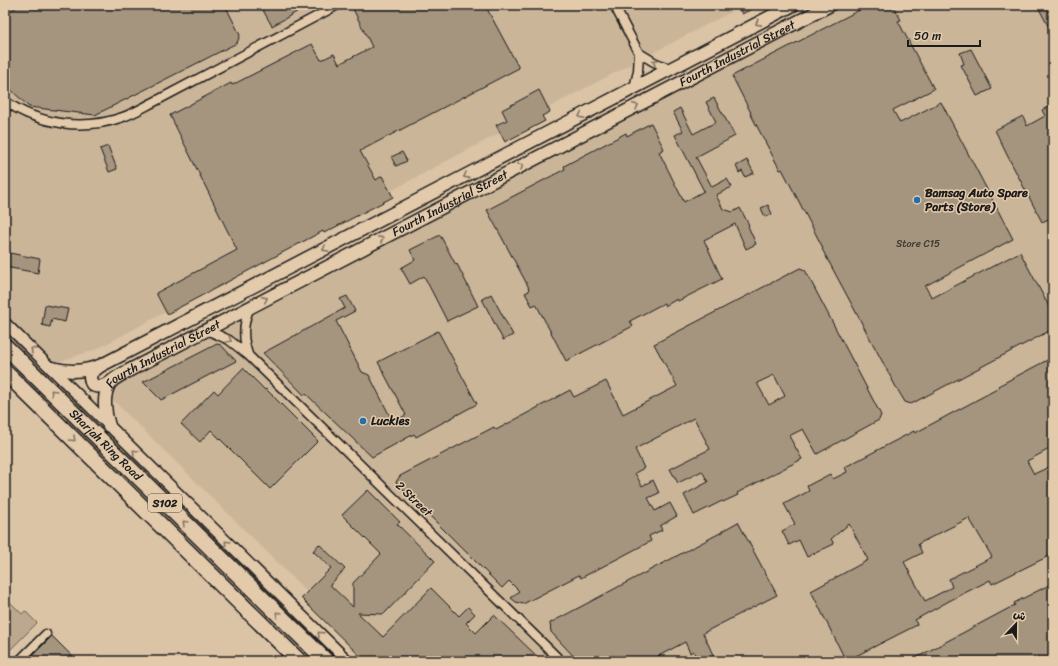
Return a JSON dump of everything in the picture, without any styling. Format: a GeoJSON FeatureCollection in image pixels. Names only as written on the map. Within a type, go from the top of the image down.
{"type":"FeatureCollection","features":[{"type":"Feature","properties":{"kind":"highway","name":"Sharjah Ring Road"},"geometry":{"type":"LineString","coordinates":[[5,346],[326,661]]}},
{"type":"Feature","properties":{"kind":"highway","name":"Sharjah Ring Road"},"geometry":{"type":"LineString","coordinates":[[5,372],[299,661]]}},
{"type":"Feature","properties":{"kind":"main road","name":"Fourth Industrial Street"},"geometry":{"type":"LineString","coordinates":[[52,368],[72,372],[83,371],[102,364],[793,5]]}},
{"type":"Feature","properties":{"kind":"main road","name":"Fourth Industrial Street"},"geometry":{"type":"LineString","coordinates":[[109,426],[105,409],[106,396],[110,383],[128,371],[250,306],[830,5]]}},
{"type":"Feature","properties":{"kind":"main road"},"geometry":{"type":"LineString","coordinates":[[102,364],[91,373],[90,381],[96,387],[100,388],[110,383]]}},
{"type":"Feature","properties":{"kind":"street"},"geometry":{"type":"LineString","coordinates":[[5,101],[30,115],[56,122],[82,124],[109,121],[141,109],[338,5]]}},
{"type":"Feature","properties":{"kind":"street"},"geometry":{"type":"LineString","coordinates":[[614,5],[639,53],[638,71],[634,88]]}},
{"type":"Feature","properties":{"kind":"street"},"geometry":{"type":"LineString","coordinates":[[639,53],[654,62],[671,69]]}},
{"type":"Feature","properties":{"kind":"street"},"geometry":{"type":"LineString","coordinates":[[248,355],[245,345],[244,330],[246,316],[250,306]]}},
{"type":"Feature","properties":{"kind":"street"},"geometry":{"type":"LineString","coordinates":[[5,323],[348,661]]}},
{"type":"Feature","properties":{"kind":"street","name":"2 Street"},"geometry":{"type":"LineString","coordinates":[[207,330],[229,340],[248,355],[561,661]]}},
{"type":"Feature","properties":{"kind":"street"},"geometry":{"type":"LineString","coordinates":[[19,661],[46,634]]}},
{"type":"Feature","properties":{"kind":"shaded area"},"geometry":{"type":"Polygon","coordinates":[[[5,5],[744,5],[439,165],[97,349],[49,365],[5,320],[5,5]]]}},
{"type":"Feature","properties":{"kind":"shaded area"},"geometry":{"type":"Polygon","coordinates":[[[837,5],[1053,5],[1053,661],[377,661],[105,392],[837,5]]]}},
{"type":"Feature","properties":{"kind":"shaded area"},"geometry":{"type":"Polygon","coordinates":[[[5,597],[22,614],[25,611],[37,623],[8,652],[5,649],[5,597]]]}},
{"type":"Feature","properties":{"kind":"building"},"geometry":{"type":"Polygon","coordinates":[[[21,5],[225,5],[240,35],[237,43],[95,115],[29,107],[5,84],[5,13],[21,5]]]}},
{"type":"Feature","properties":{"kind":"building"},"geometry":{"type":"Polygon","coordinates":[[[260,5],[309,5],[272,26],[260,5]]]}},
{"type":"Feature","properties":{"kind":"building"},"geometry":{"type":"Polygon","coordinates":[[[357,5],[485,5],[519,68],[360,151],[376,180],[382,176],[393,197],[324,233],[323,231],[167,314],[156,293],[237,250],[170,115],[231,83],[232,85],[312,44],[321,60],[334,54],[339,64],[372,47],[352,7],[357,5]]]}},
{"type":"Feature","properties":{"kind":"building"},"geometry":{"type":"Polygon","coordinates":[[[737,5],[760,5],[742,14],[737,5]]]}},
{"type":"Feature","properties":{"kind":"building"},"geometry":{"type":"Polygon","coordinates":[[[869,5],[893,5],[901,20],[898,21],[934,89],[893,110],[900,123],[941,102],[1013,239],[925,286],[932,298],[1020,252],[1053,314],[1053,329],[911,404],[905,402],[896,387],[822,249],[823,248],[782,169],[780,170],[732,76],[869,5]]]}},
{"type":"Feature","properties":{"kind":"building"},"geometry":{"type":"Polygon","coordinates":[[[1037,5],[1053,5],[1053,35],[1037,5]]]}},
{"type":"Feature","properties":{"kind":"building"},"geometry":{"type":"Polygon","coordinates":[[[971,49],[992,89],[977,96],[961,65],[964,64],[960,53],[971,49]]]}},
{"type":"Feature","properties":{"kind":"building"},"geometry":{"type":"Polygon","coordinates":[[[539,90],[550,112],[542,116],[545,121],[505,142],[496,125],[507,120],[502,110],[539,90]]]}},
{"type":"Feature","properties":{"kind":"building"},"geometry":{"type":"Polygon","coordinates":[[[714,98],[735,136],[696,157],[712,187],[727,179],[732,187],[716,195],[723,209],[733,212],[740,208],[749,225],[748,226],[756,244],[746,249],[735,224],[704,240],[722,279],[678,301],[677,299],[665,306],[664,303],[630,321],[633,326],[566,361],[536,304],[532,306],[525,293],[529,291],[528,286],[487,210],[565,169],[564,166],[626,133],[627,136],[651,123],[664,149],[659,152],[684,202],[704,191],[675,135],[683,131],[673,112],[680,108],[693,134],[716,122],[706,102],[714,98]]]}},
{"type":"Feature","properties":{"kind":"building"},"geometry":{"type":"Polygon","coordinates":[[[1053,104],[1053,217],[1042,222],[995,130],[1023,116],[1027,126],[1045,116],[1042,110],[1053,104]]]}},
{"type":"Feature","properties":{"kind":"building"},"geometry":{"type":"Polygon","coordinates":[[[108,146],[117,169],[109,172],[100,149],[108,146]]]}},
{"type":"Feature","properties":{"kind":"building"},"geometry":{"type":"Polygon","coordinates":[[[402,152],[407,161],[396,166],[391,157],[402,152]]]}},
{"type":"Feature","properties":{"kind":"building"},"geometry":{"type":"Polygon","coordinates":[[[747,160],[754,173],[745,177],[742,171],[739,173],[736,166],[747,160]]]}},
{"type":"Feature","properties":{"kind":"building"},"geometry":{"type":"Polygon","coordinates":[[[768,205],[772,214],[765,217],[761,208],[768,205]]]}},
{"type":"Feature","properties":{"kind":"building"},"geometry":{"type":"Polygon","coordinates":[[[440,235],[456,265],[457,264],[478,306],[447,321],[424,276],[410,284],[401,268],[415,260],[410,250],[440,235]]]}},
{"type":"Feature","properties":{"kind":"building"},"geometry":{"type":"Polygon","coordinates":[[[5,252],[40,259],[38,273],[5,267],[5,252]]]}},
{"type":"Feature","properties":{"kind":"building"},"geometry":{"type":"Polygon","coordinates":[[[800,268],[805,270],[881,415],[879,420],[817,454],[803,429],[789,436],[802,459],[737,493],[738,495],[694,515],[684,495],[708,482],[702,471],[678,483],[670,469],[710,449],[694,418],[635,449],[644,468],[635,473],[642,486],[653,480],[659,493],[648,498],[655,511],[670,503],[677,516],[660,526],[662,530],[649,536],[651,541],[581,578],[579,575],[523,604],[516,602],[511,598],[519,591],[509,581],[502,588],[396,482],[400,476],[494,427],[496,430],[570,390],[574,397],[606,381],[623,414],[677,386],[654,344],[800,268]],[[774,375],[757,383],[769,405],[785,396],[774,375]]]}},
{"type":"Feature","properties":{"kind":"building"},"geometry":{"type":"Polygon","coordinates":[[[491,294],[513,335],[503,340],[482,299],[491,294]]]}},
{"type":"Feature","properties":{"kind":"building"},"geometry":{"type":"Polygon","coordinates":[[[347,296],[355,311],[336,321],[362,372],[369,375],[393,422],[406,415],[378,362],[438,331],[477,404],[416,437],[414,434],[372,457],[306,394],[304,395],[263,353],[345,308],[340,299],[347,296]]]}},
{"type":"Feature","properties":{"kind":"building"},"geometry":{"type":"Polygon","coordinates":[[[45,305],[68,309],[65,322],[52,319],[50,327],[42,325],[45,305]]]}},
{"type":"Feature","properties":{"kind":"building"},"geometry":{"type":"Polygon","coordinates":[[[217,344],[221,345],[236,361],[161,400],[143,382],[217,344]]]}},
{"type":"Feature","properties":{"kind":"building"},"geometry":{"type":"Polygon","coordinates":[[[1053,357],[1053,447],[1027,461],[1034,474],[1053,465],[1053,554],[992,584],[990,580],[915,620],[917,625],[850,659],[844,657],[811,591],[868,560],[849,524],[831,539],[834,544],[807,557],[799,540],[789,545],[782,531],[795,524],[784,504],[809,491],[807,486],[830,474],[833,479],[847,472],[845,467],[914,431],[915,433],[999,388],[998,386],[1053,357]],[[969,518],[918,544],[922,553],[904,562],[925,601],[952,587],[949,579],[992,557],[969,518]]]}},
{"type":"Feature","properties":{"kind":"building"},"geometry":{"type":"Polygon","coordinates":[[[243,368],[318,441],[270,489],[211,430],[200,442],[181,424],[214,390],[218,394],[243,368]]]}},
{"type":"Feature","properties":{"kind":"building"},"geometry":{"type":"Polygon","coordinates":[[[368,490],[400,522],[397,524],[435,561],[384,614],[358,613],[383,637],[431,588],[459,616],[468,607],[475,614],[466,623],[476,633],[494,615],[542,661],[365,661],[301,598],[331,568],[313,551],[319,544],[345,569],[330,585],[353,607],[353,583],[381,554],[342,515],[368,490]]]}},
{"type":"Feature","properties":{"kind":"building"},"geometry":{"type":"Polygon","coordinates":[[[738,522],[777,595],[703,633],[716,661],[699,661],[693,651],[690,653],[685,642],[649,661],[578,661],[551,632],[550,623],[722,532],[738,522]]]}},
{"type":"Feature","properties":{"kind":"building"},"geometry":{"type":"Polygon","coordinates":[[[1053,583],[1053,661],[910,661],[1015,605],[1014,603],[1053,583]]]}},
{"type":"Feature","properties":{"kind":"building"},"geometry":{"type":"Polygon","coordinates":[[[52,636],[77,661],[27,661],[52,636]]]}},
{"type":"Feature","properties":{"kind":"place","name":"Bamsag Auto Spare Parts (Store)"},"geometry":{"type":"Point","coordinates":[917,200]}},
{"type":"Feature","properties":{"kind":"place","name":"Luckies"},"geometry":{"type":"Point","coordinates":[363,421]}}]}
